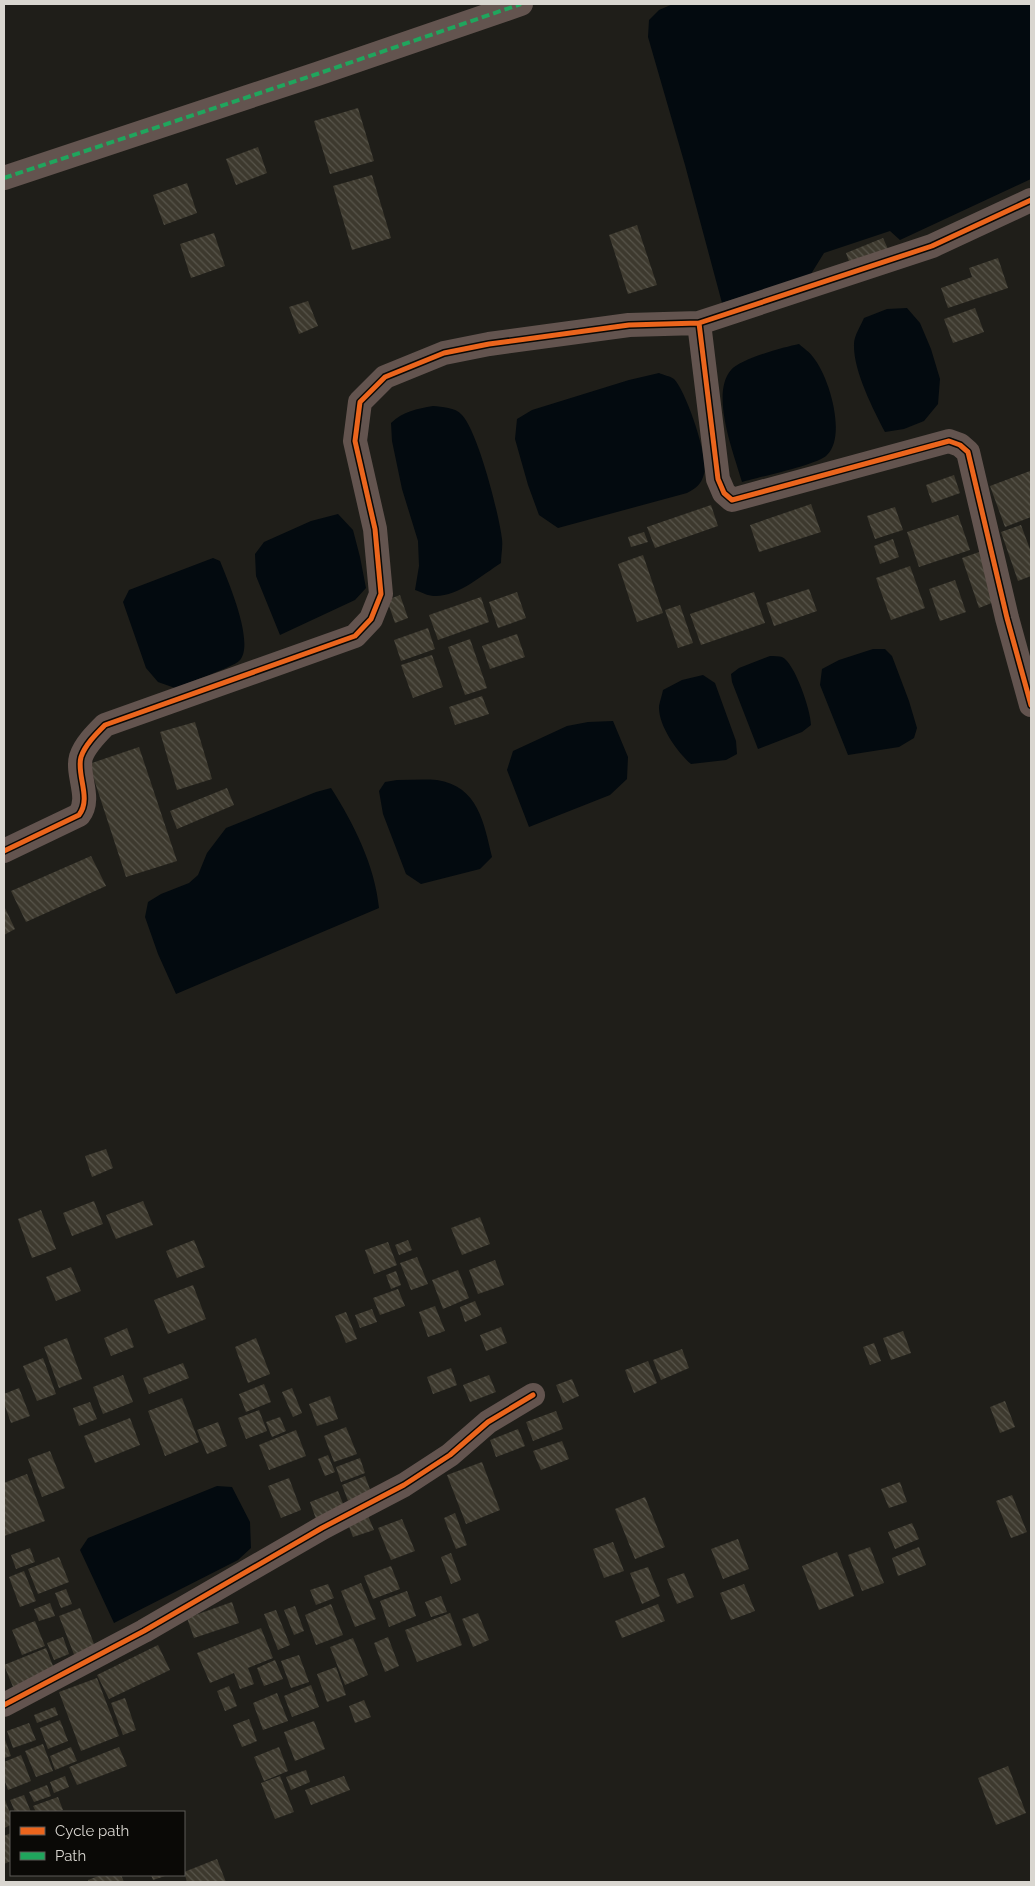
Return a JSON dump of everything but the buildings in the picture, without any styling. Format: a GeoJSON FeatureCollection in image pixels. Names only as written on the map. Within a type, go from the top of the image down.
{"type":"FeatureCollection","features":[{"type":"Feature","properties":{"kind":"street"},"geometry":{"type":"LineString","coordinates":[[4,178],[521,4]]}},
{"type":"Feature","properties":{"kind":"street"},"geometry":{"type":"LineString","coordinates":[[4,852],[79,815],[83,809],[84,801],[81,758],[91,740],[105,725],[355,636],[371,619],[381,594],[375,529],[355,441],[360,402],[384,377],[444,353],[489,344],[629,325],[700,323],[932,246],[1031,200]]}},
{"type":"Feature","properties":{"kind":"street"},"geometry":{"type":"LineString","coordinates":[[700,323],[718,478],[724,492],[732,500],[949,441],[960,445],[968,452],[1007,618],[1031,705]]}},
{"type":"Feature","properties":{"kind":"street"},"geometry":{"type":"LineString","coordinates":[[4,1705],[144,1631],[322,1528],[404,1485],[450,1454],[488,1422],[533,1396]]}},
{"type":"Feature","properties":{"kind":"shaded area"},"geometry":{"type":"Polygon","coordinates":[[[673,4],[1031,4],[1031,179],[900,240],[890,231],[824,253],[811,274],[722,303],[648,37],[649,20],[659,10],[673,4]]]}},
{"type":"Feature","properties":{"kind":"shaded area"},"geometry":{"type":"Polygon","coordinates":[[[907,308],[920,323],[931,349],[940,379],[938,404],[924,421],[904,429],[885,432],[860,377],[854,341],[864,318],[887,309],[907,308]]]}},
{"type":"Feature","properties":{"kind":"shaded area"},"geometry":{"type":"Polygon","coordinates":[[[799,344],[810,353],[819,366],[830,391],[836,421],[836,434],[833,446],[827,455],[812,463],[742,482],[729,441],[723,409],[725,381],[731,370],[743,362],[799,344]]]}},
{"type":"Feature","properties":{"kind":"shaded area"},"geometry":{"type":"Polygon","coordinates":[[[659,373],[674,379],[690,410],[700,440],[705,466],[700,484],[687,493],[558,528],[539,515],[515,439],[517,419],[532,410],[629,380],[659,373]]]}},
{"type":"Feature","properties":{"kind":"shaded area"},"geometry":{"type":"Polygon","coordinates":[[[433,406],[456,410],[468,424],[475,438],[487,474],[502,539],[501,563],[461,589],[452,593],[434,596],[415,590],[419,566],[418,541],[402,489],[392,441],[391,423],[405,413],[433,406]]]}},
{"type":"Feature","properties":{"kind":"shaded area"},"geometry":{"type":"Polygon","coordinates":[[[338,514],[353,530],[366,588],[355,600],[280,635],[256,576],[255,554],[264,542],[311,521],[338,514]]]}},
{"type":"Feature","properties":{"kind":"shaded area"},"geometry":{"type":"Polygon","coordinates":[[[213,558],[220,561],[239,612],[243,628],[243,653],[235,664],[175,688],[158,682],[146,668],[123,602],[129,590],[213,558]]]}},
{"type":"Feature","properties":{"kind":"shaded area"},"geometry":{"type":"Polygon","coordinates":[[[873,649],[885,649],[892,656],[917,728],[914,738],[899,747],[848,755],[820,685],[822,669],[839,660],[873,649]]]}},
{"type":"Feature","properties":{"kind":"shaded area"},"geometry":{"type":"Polygon","coordinates":[[[770,656],[782,657],[792,668],[805,699],[811,725],[802,732],[758,749],[732,682],[731,674],[739,668],[770,656]]]}},
{"type":"Feature","properties":{"kind":"shaded area"},"geometry":{"type":"Polygon","coordinates":[[[703,675],[715,683],[736,741],[737,754],[726,760],[691,764],[669,738],[662,721],[659,706],[663,690],[682,680],[703,675]]]}},
{"type":"Feature","properties":{"kind":"shaded area"},"geometry":{"type":"Polygon","coordinates":[[[613,721],[628,757],[627,779],[610,795],[529,827],[507,770],[513,751],[567,726],[588,722],[613,721]]]}},
{"type":"Feature","properties":{"kind":"shaded area"},"geometry":{"type":"Polygon","coordinates":[[[397,780],[437,780],[462,790],[477,808],[482,819],[492,857],[480,869],[421,884],[406,874],[383,814],[379,791],[385,782],[397,780]]]}},
{"type":"Feature","properties":{"kind":"shaded area"},"geometry":{"type":"Polygon","coordinates":[[[331,788],[348,816],[368,861],[377,892],[379,908],[176,994],[158,954],[145,917],[148,902],[161,894],[189,883],[198,875],[207,853],[226,828],[316,792],[331,788]]]}},
{"type":"Feature","properties":{"kind":"shaded area"},"geometry":{"type":"Polygon","coordinates":[[[217,1486],[232,1487],[250,1522],[251,1548],[238,1560],[114,1623],[80,1550],[88,1538],[217,1486]]]}},
{"type":"Feature","properties":{"kind":"marked path"},"geometry":{"type":"LineString","coordinates":[[4,178],[521,4]]}},
{"type":"Feature","properties":{"kind":"cycle path"},"geometry":{"type":"LineString","coordinates":[[4,851],[79,815],[84,801],[80,771],[81,757],[88,744],[105,725],[355,636],[371,619],[381,594],[375,529],[355,441],[360,402],[385,377],[444,353],[489,344],[629,325],[699,323],[932,246],[1031,200]]}},
{"type":"Feature","properties":{"kind":"cycle path"},"geometry":{"type":"LineString","coordinates":[[699,323],[718,479],[724,493],[732,500],[949,441],[960,445],[968,452],[1007,618],[1031,705]]}},
{"type":"Feature","properties":{"kind":"cycle path"},"geometry":{"type":"LineString","coordinates":[[4,1705],[144,1631],[322,1528],[404,1485],[450,1455],[488,1422],[533,1395]]}}]}
